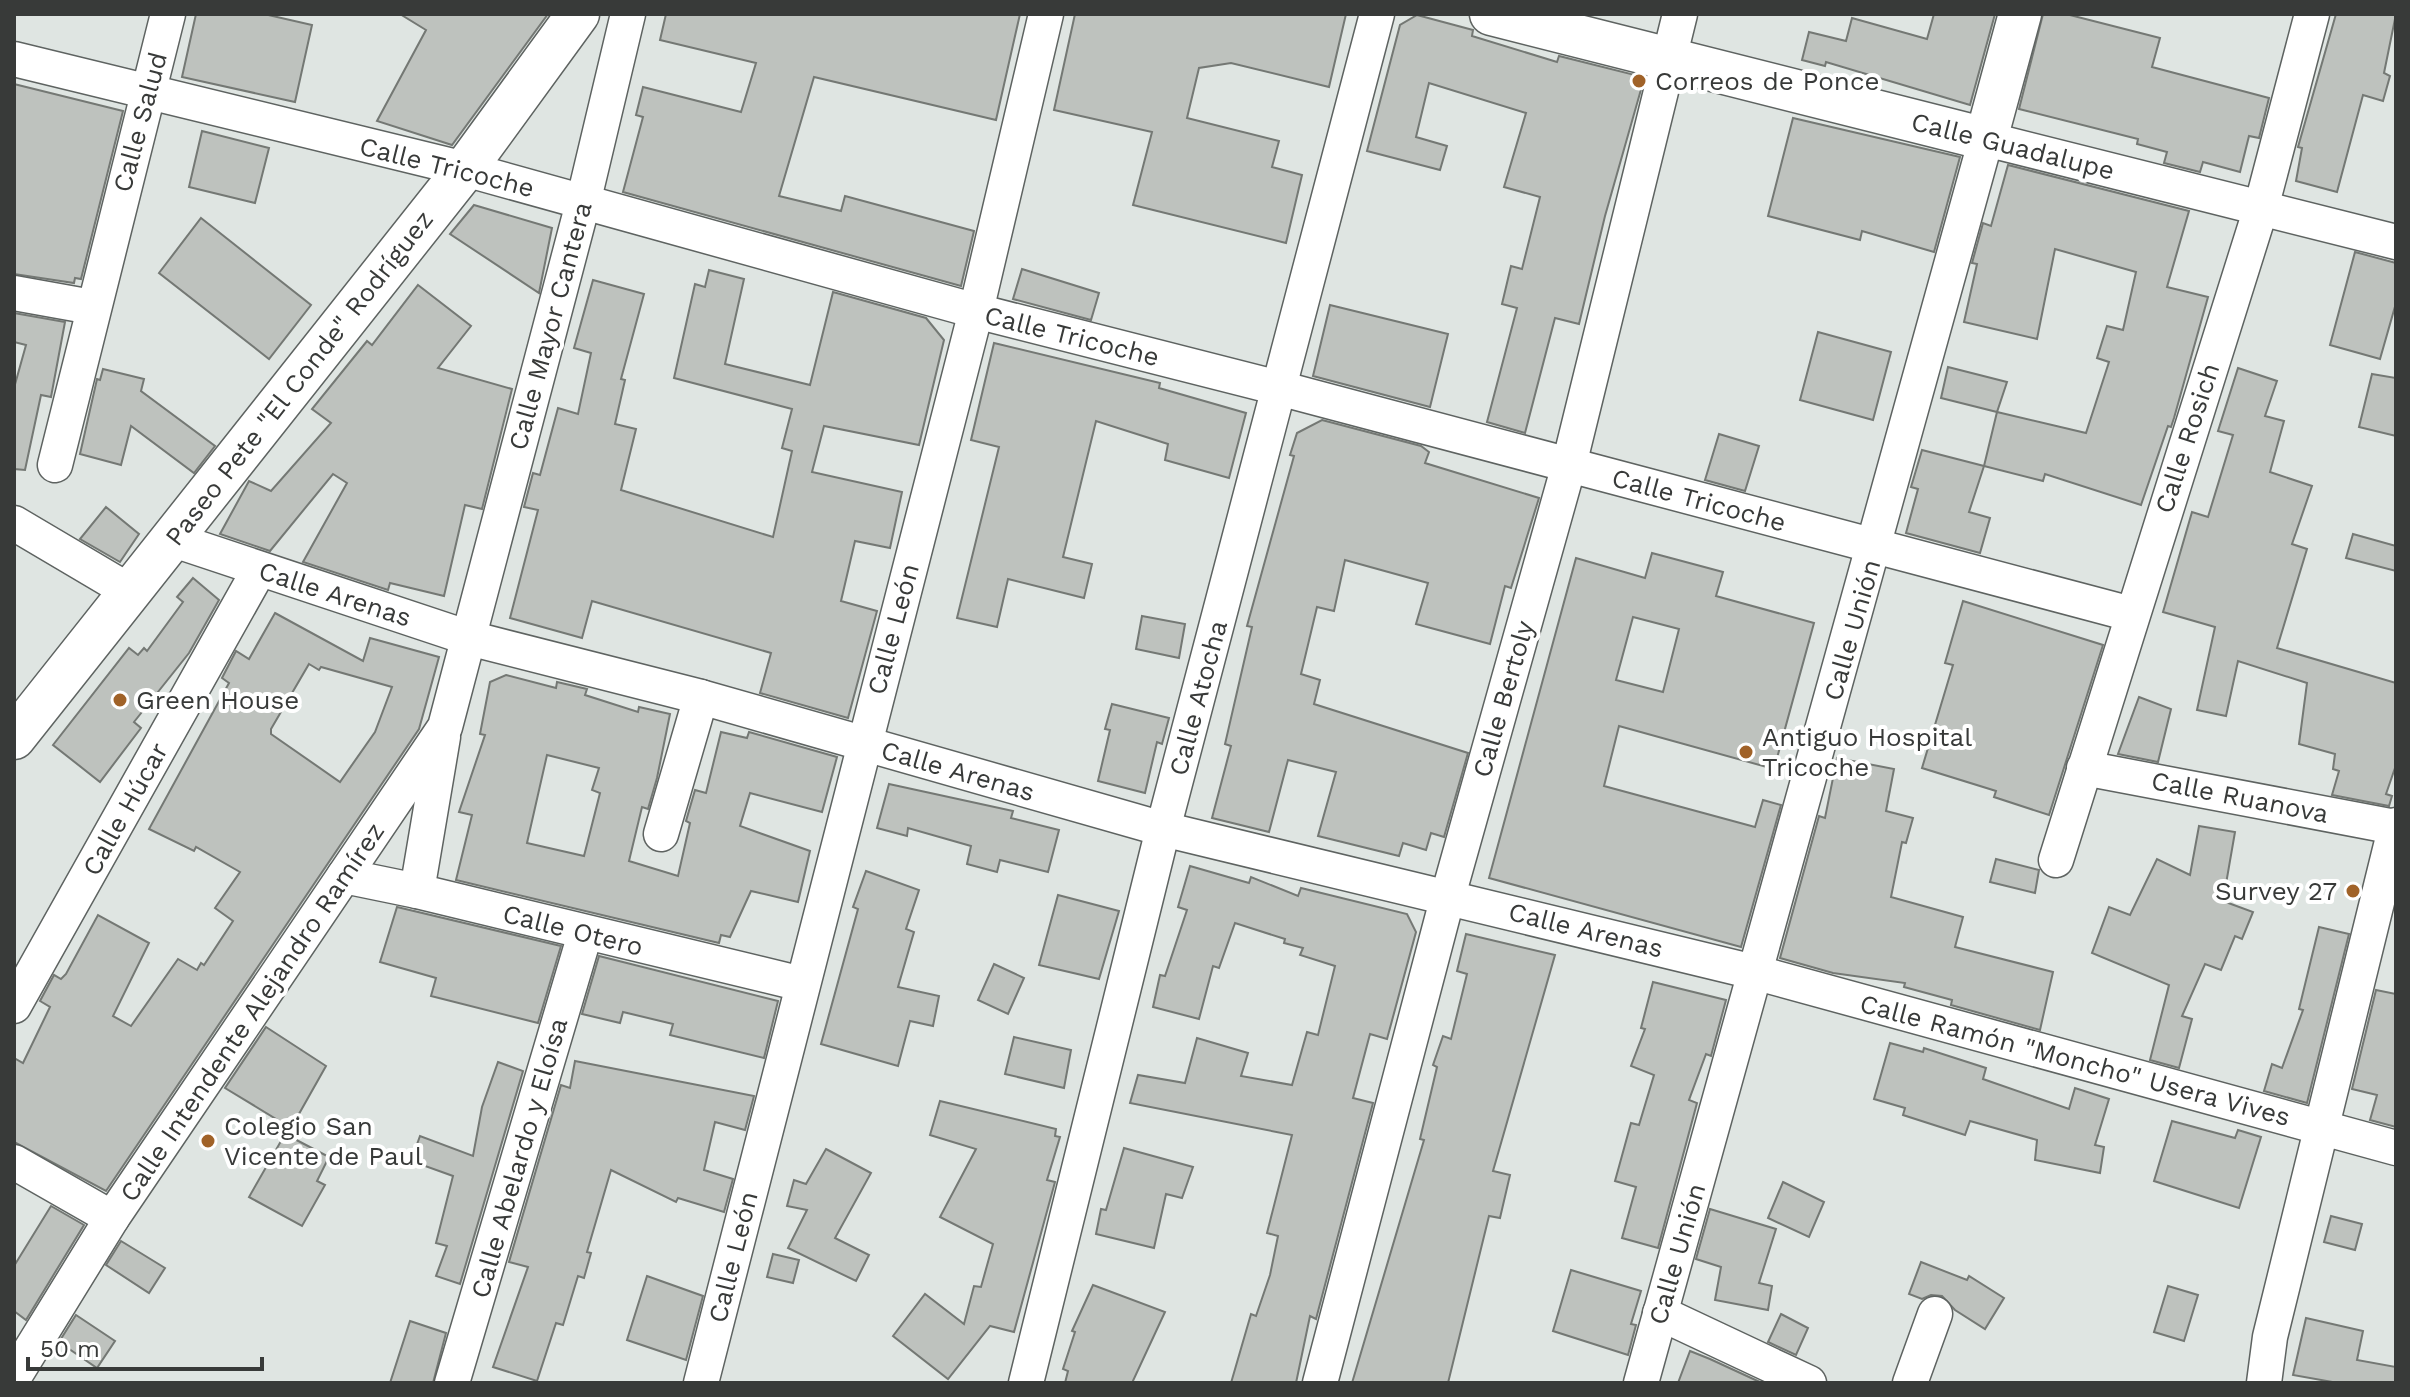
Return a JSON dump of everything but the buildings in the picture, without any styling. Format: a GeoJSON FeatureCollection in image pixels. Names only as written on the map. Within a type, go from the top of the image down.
{"type":"FeatureCollection","features":[{"type":"Feature","properties":{"kind":"street","name":"Calle Salud"},"geometry":{"type":"LineString","coordinates":[[55,465],[92,307],[168,14]]}},
{"type":"Feature","properties":{"kind":"street","name":"Paseo Pete \"El Conde\" Rodríguez"},"geometry":{"type":"LineString","coordinates":[[14,738],[465,169],[578,14]]}},
{"type":"Feature","properties":{"kind":"street","name":"Calle Mayor Cantera"},"geometry":{"type":"LineString","coordinates":[[469,638],[583,203],[628,14]]}},
{"type":"Feature","properties":{"kind":"street","name":"Calle León"},"geometry":{"type":"LineString","coordinates":[[701,1383],[976,311],[1046,14]]}},
{"type":"Feature","properties":{"kind":"street","name":"Calle Atocha"},"geometry":{"type":"LineString","coordinates":[[1026,1383],[1163,829],[1377,14]]}},
{"type":"Feature","properties":{"kind":"street","name":"Calle Guadalupe"},"geometry":{"type":"LineString","coordinates":[[1491,14],[2396,242]]}},
{"type":"Feature","properties":{"kind":"street","name":"Calle Bertoly"},"geometry":{"type":"LineString","coordinates":[[1320,1383],[1448,896],[1569,465],[1680,14]]}},
{"type":"Feature","properties":{"kind":"street","name":"Calle Unión"},"geometry":{"type":"LineString","coordinates":[[1641,1383],[1754,972],[1876,547],[2020,14]]}},
{"type":"Feature","properties":{"kind":"street","name":"Calle Rosich"},"geometry":{"type":"LineString","coordinates":[[2056,860],[2261,208],[2312,14]]}},
{"type":"Feature","properties":{"kind":"street","name":"Calle Tricoche"},"geometry":{"type":"LineString","coordinates":[[14,59],[465,169],[976,311],[1279,388],[2131,614]]}},
{"type":"Feature","properties":{"kind":"street"},"geometry":{"type":"LineString","coordinates":[[14,293],[92,307]]}},
{"type":"Feature","properties":{"kind":"street"},"geometry":{"type":"LineString","coordinates":[[14,523],[129,591]]}},
{"type":"Feature","properties":{"kind":"street","name":"Calle Arenas"},"geometry":{"type":"LineString","coordinates":[[171,539],[469,638],[701,697],[1163,829],[1754,972]]}},
{"type":"Feature","properties":{"kind":"street","name":"Calle Húcar"},"geometry":{"type":"LineString","coordinates":[[14,1006],[259,570]]}},
{"type":"Feature","properties":{"kind":"street","name":"Calle Intendente Alejandro Ramírez"},"geometry":{"type":"LineString","coordinates":[[14,1377],[112,1218],[445,727],[469,638]]}},
{"type":"Feature","properties":{"kind":"street"},"geometry":{"type":"LineString","coordinates":[[661,834],[701,697]]}},
{"type":"Feature","properties":{"kind":"street"},"geometry":{"type":"LineString","coordinates":[[417,891],[445,727]]}},
{"type":"Feature","properties":{"kind":"street","name":"Calle Ruanova"},"geometry":{"type":"LineString","coordinates":[[2084,768],[2396,826]]}},
{"type":"Feature","properties":{"kind":"street"},"geometry":{"type":"LineString","coordinates":[[2264,1383],[2270,1337],[2396,826]]}},
{"type":"Feature","properties":{"kind":"street","name":"Calle Otero"},"geometry":{"type":"LineString","coordinates":[[344,876],[802,984]]}},
{"type":"Feature","properties":{"kind":"street","name":"Calle Abelardo y Eloísa"},"geometry":{"type":"LineString","coordinates":[[452,1383],[585,934]]}},
{"type":"Feature","properties":{"kind":"street","name":"Calle Ramón \"Moncho\" Usera Vives"},"geometry":{"type":"LineString","coordinates":[[1754,972],[2396,1148]]}},
{"type":"Feature","properties":{"kind":"street"},"geometry":{"type":"LineString","coordinates":[[14,1162],[112,1218]]}},
{"type":"Feature","properties":{"kind":"street"},"geometry":{"type":"LineString","coordinates":[[1660,1313],[1809,1383]]}},
{"type":"Feature","properties":{"kind":"street"},"geometry":{"type":"LineString","coordinates":[[1910,1383],[1935,1314]]}},
{"type":"Feature","properties":{"kind":"place","name":"Correos de Ponce"},"geometry":{"type":"Point","coordinates":[1639,81]}},
{"type":"Feature","properties":{"kind":"place","name":"Green House"},"geometry":{"type":"Point","coordinates":[120,700]}},
{"type":"Feature","properties":{"kind":"place","name":"Antiguo Hospital Tricoche"},"geometry":{"type":"Point","coordinates":[1746,752]}},
{"type":"Feature","properties":{"kind":"place","name":"Survey 27"},"geometry":{"type":"Point","coordinates":[2353,891]}},
{"type":"Feature","properties":{"kind":"place","name":"Colegio San Vicente de Paul"},"geometry":{"type":"Point","coordinates":[208,1141]}}]}
